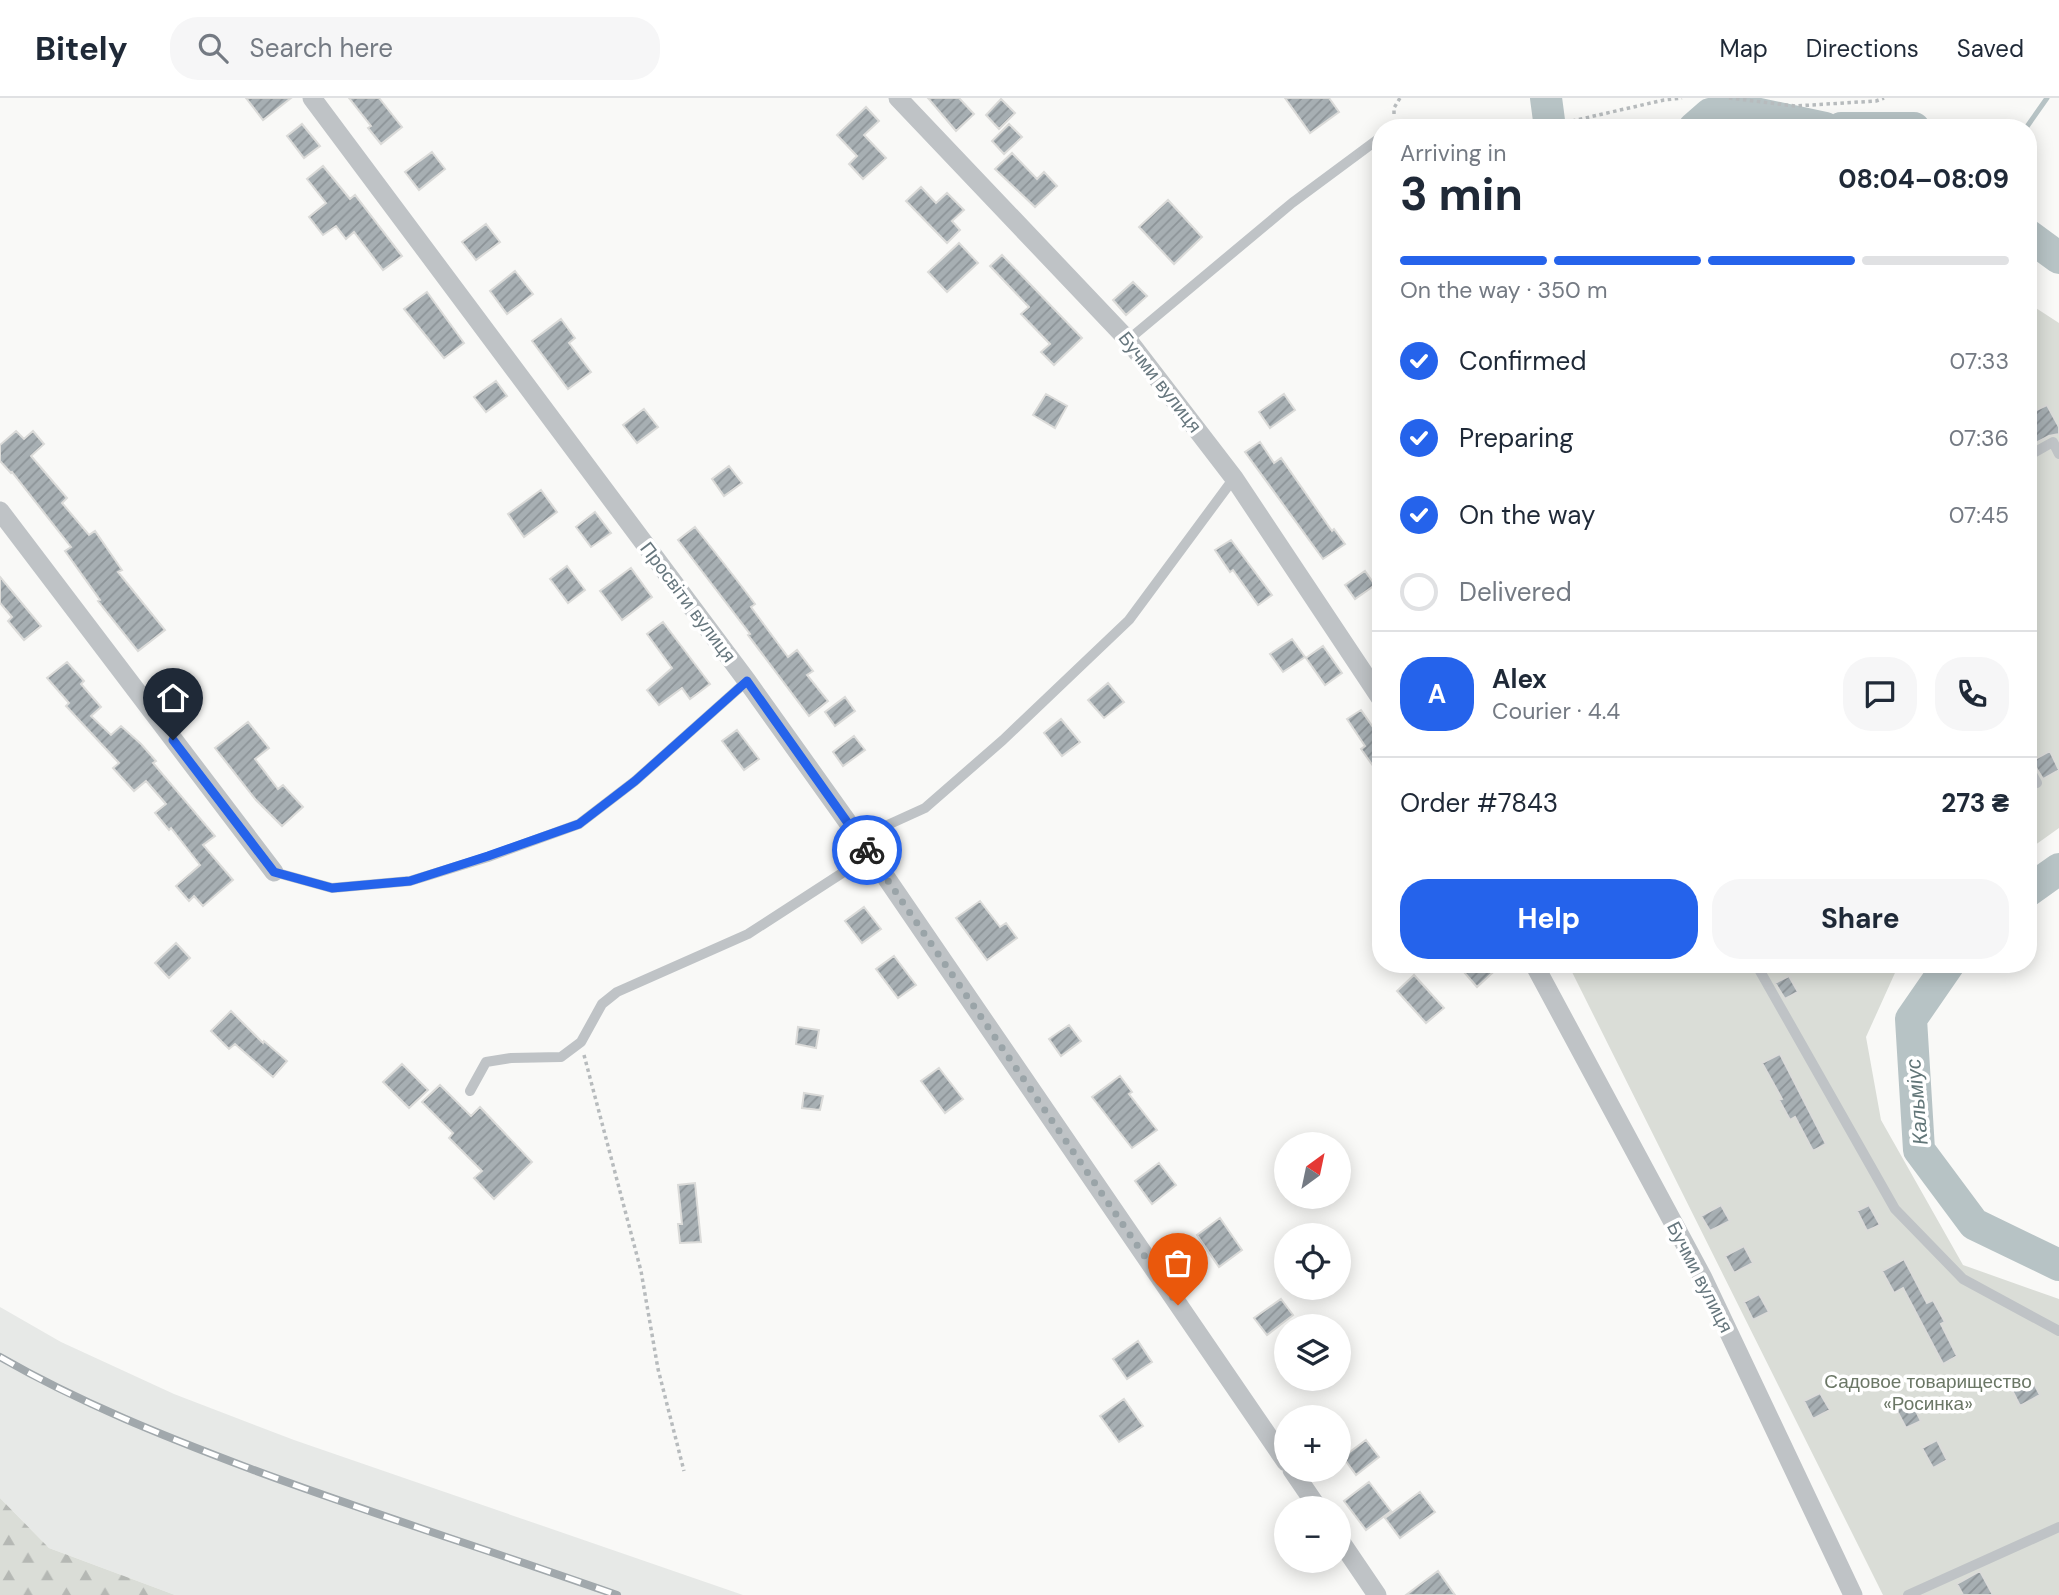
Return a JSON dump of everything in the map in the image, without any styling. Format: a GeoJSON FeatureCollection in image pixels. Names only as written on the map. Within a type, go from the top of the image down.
{"type":"FeatureCollection","features":[{"type":"Feature","properties":{"kind":"street","name":"Просвіти вулиця"},"geometry":{"type":"LineString","coordinates":[[312,98],[747,681],[859,838],[1274,1444]]}},
{"type":"Feature","properties":{"kind":"street","name":"Бучми вулиця"},"geometry":{"type":"LineString","coordinates":[[898,98],[1128,340],[1234,478],[1372,685]]}},
{"type":"Feature","properties":{"kind":"street"},"geometry":{"type":"LineString","coordinates":[[0,511],[274,872]]}},
{"type":"Feature","properties":{"kind":"street","name":"Бучми вулиця"},"geometry":{"type":"LineString","coordinates":[[1539,973],[1703,1278],[1853,1595]]}},
{"type":"Feature","properties":{"kind":"street"},"geometry":{"type":"LineString","coordinates":[[1351,1557],[1377,1595]]}},
{"type":"Feature","properties":{"kind":"lane"},"geometry":{"type":"LineString","coordinates":[[1128,340],[1292,203],[1372,144]]}},
{"type":"Feature","properties":{"kind":"lane"},"geometry":{"type":"LineString","coordinates":[[2037,451],[2053,442],[2059,454]]}},
{"type":"Feature","properties":{"kind":"lane"},"geometry":{"type":"LineString","coordinates":[[859,838],[925,808],[1003,740],[1129,620],[1234,478]]}},
{"type":"Feature","properties":{"kind":"lane"},"geometry":{"type":"LineString","coordinates":[[274,872],[332,888],[410,881],[579,824],[635,781],[747,681]]}},
{"type":"Feature","properties":{"kind":"lane"},"geometry":{"type":"LineString","coordinates":[[470,1091],[486,1062],[561,1056],[581,1042],[602,1004],[617,992],[748,934],[870,855]]}},
{"type":"Feature","properties":{"kind":"lane"},"geometry":{"type":"LineString","coordinates":[[1761,973],[1895,1209],[1963,1279],[2059,1331]]}},
{"type":"Feature","properties":{"kind":"lane"},"geometry":{"type":"LineString","coordinates":[[1908,1595],[2059,1527]]}},
{"type":"Feature","properties":{"kind":"path"},"geometry":{"type":"LineString","coordinates":[[1581,119],[1682,98]]}},
{"type":"Feature","properties":{"kind":"path"},"geometry":{"type":"LineString","coordinates":[[1729,98],[1795,106],[1876,101],[1884,98]]}},
{"type":"Feature","properties":{"kind":"path"},"geometry":{"type":"LineString","coordinates":[[581,1042],[641,1271],[659,1369],[684,1471]]}},
{"type":"Feature","properties":{"kind":"shaded area"},"geometry":{"type":"Polygon","coordinates":[[[0,1307],[61,1342],[174,1394],[294,1440],[743,1595],[175,1595],[49,1548],[0,1498],[0,1307]]]}},
{"type":"Feature","properties":{"kind":"green space"},"geometry":{"type":"Polygon","coordinates":[[[2037,309],[2059,323],[2059,828],[2037,844],[2037,309]]]}},
{"type":"Feature","properties":{"kind":"green space","name":"Садовое товарищество «Росинка»"},"geometry":{"type":"Polygon","coordinates":[[[1572,973],[1895,973],[1866,1037],[1881,1120],[1963,1265],[2059,1299],[2059,1595],[1883,1595],[1572,973]]]}},
{"type":"Feature","properties":{"kind":"green space"},"geometry":{"type":"Polygon","coordinates":[[[0,1498],[49,1548],[175,1595],[0,1595],[0,1498]]]}},
{"type":"Feature","properties":{"kind":"building"},"geometry":{"type":"Polygon","coordinates":[[[246,98],[291,98],[263,120],[246,98]]]}},
{"type":"Feature","properties":{"kind":"building"},"geometry":{"type":"Polygon","coordinates":[[[349,98],[379,98],[402,127],[381,144],[349,98]]]}},
{"type":"Feature","properties":{"kind":"building"},"geometry":{"type":"Polygon","coordinates":[[[928,98],[959,98],[974,114],[956,131],[928,98]]]}},
{"type":"Feature","properties":{"kind":"building"},"geometry":{"type":"Polygon","coordinates":[[[1285,98],[1329,98],[1339,112],[1310,133],[1285,98]]]}},
{"type":"Feature","properties":{"kind":"building"},"geometry":{"type":"Polygon","coordinates":[[[1001,99],[1015,113],[999,129],[986,115],[1001,99]]]}},
{"type":"Feature","properties":{"kind":"building"},"geometry":{"type":"Polygon","coordinates":[[[866,107],[879,121],[864,135],[886,158],[863,179],[849,164],[857,156],[837,135],[866,107]]]}},
{"type":"Feature","properties":{"kind":"building"},"geometry":{"type":"Polygon","coordinates":[[[302,124],[320,146],[304,158],[287,136],[302,124]]]}},
{"type":"Feature","properties":{"kind":"building"},"geometry":{"type":"Polygon","coordinates":[[[1009,124],[1022,137],[1004,154],[992,141],[1009,124]]]}},
{"type":"Feature","properties":{"kind":"building"},"geometry":{"type":"Polygon","coordinates":[[[432,152],[445,169],[419,190],[405,172],[432,152]]]}},
{"type":"Feature","properties":{"kind":"building"},"geometry":{"type":"Polygon","coordinates":[[[1012,153],[1037,179],[1044,172],[1057,186],[1035,207],[995,169],[1012,153]]]}},
{"type":"Feature","properties":{"kind":"building"},"geometry":{"type":"Polygon","coordinates":[[[323,166],[350,199],[355,195],[402,256],[383,270],[354,232],[346,239],[336,226],[323,235],[309,217],[326,203],[307,179],[323,166]]]}},
{"type":"Feature","properties":{"kind":"building"},"geometry":{"type":"Polygon","coordinates":[[[921,187],[936,203],[947,193],[964,210],[952,221],[960,230],[947,243],[906,201],[921,187]]]}},
{"type":"Feature","properties":{"kind":"building"},"geometry":{"type":"Polygon","coordinates":[[[1168,200],[1202,237],[1174,264],[1139,227],[1168,200]]]}},
{"type":"Feature","properties":{"kind":"building"},"geometry":{"type":"Polygon","coordinates":[[[486,224],[500,242],[476,260],[462,242],[486,224]]]}},
{"type":"Feature","properties":{"kind":"building"},"geometry":{"type":"Polygon","coordinates":[[[959,243],[978,263],[947,292],[928,272],[959,243]]]}},
{"type":"Feature","properties":{"kind":"building"},"geometry":{"type":"Polygon","coordinates":[[[1002,255],[1082,338],[1054,365],[1041,352],[1050,344],[1021,314],[1029,307],[990,266],[1002,255]]]}},
{"type":"Feature","properties":{"kind":"building"},"geometry":{"type":"Polygon","coordinates":[[[515,271],[533,294],[507,314],[490,291],[515,271]]]}},
{"type":"Feature","properties":{"kind":"building"},"geometry":{"type":"Polygon","coordinates":[[[1133,282],[1147,296],[1126,315],[1113,300],[1133,282]]]}},
{"type":"Feature","properties":{"kind":"building"},"geometry":{"type":"Polygon","coordinates":[[[427,292],[464,343],[444,358],[404,309],[427,292]]]}},
{"type":"Feature","properties":{"kind":"building"},"geometry":{"type":"Polygon","coordinates":[[[561,319],[575,338],[569,343],[591,372],[568,389],[532,341],[561,319]]]}},
{"type":"Feature","properties":{"kind":"building"},"geometry":{"type":"Polygon","coordinates":[[[496,381],[507,396],[486,412],[474,397],[496,381]]]}},
{"type":"Feature","properties":{"kind":"building"},"geometry":{"type":"Polygon","coordinates":[[[1046,394],[1067,406],[1055,428],[1033,415],[1046,394]]]}},
{"type":"Feature","properties":{"kind":"building"},"geometry":{"type":"Polygon","coordinates":[[[1284,394],[1295,410],[1270,428],[1259,412],[1284,394]]]}},
{"type":"Feature","properties":{"kind":"building"},"geometry":{"type":"Polygon","coordinates":[[[2047,405],[2059,427],[2059,434],[2037,442],[2037,410],[2047,405]]]}},
{"type":"Feature","properties":{"kind":"building"},"geometry":{"type":"Polygon","coordinates":[[[644,409],[658,427],[637,443],[623,425],[644,409]]]}},
{"type":"Feature","properties":{"kind":"building"},"geometry":{"type":"Polygon","coordinates":[[[16,431],[24,439],[33,431],[44,444],[31,456],[67,498],[62,503],[89,535],[95,531],[122,570],[118,572],[165,630],[138,651],[98,601],[100,600],[65,551],[71,547],[12,472],[0,461],[0,445],[16,431]]]}},
{"type":"Feature","properties":{"kind":"building"},"geometry":{"type":"Polygon","coordinates":[[[1260,442],[1274,463],[1281,458],[1332,531],[1334,529],[1345,544],[1323,559],[1245,452],[1260,442]]]}},
{"type":"Feature","properties":{"kind":"building"},"geometry":{"type":"Polygon","coordinates":[[[729,466],[742,483],[724,496],[712,479],[729,466]]]}},
{"type":"Feature","properties":{"kind":"building"},"geometry":{"type":"Polygon","coordinates":[[[541,490],[557,512],[524,537],[508,514],[541,490]]]}},
{"type":"Feature","properties":{"kind":"building"},"geometry":{"type":"Polygon","coordinates":[[[595,512],[611,533],[591,547],[576,527],[595,512]]]}},
{"type":"Feature","properties":{"kind":"building"},"geometry":{"type":"Polygon","coordinates":[[[695,527],[755,604],[751,607],[788,657],[797,650],[813,671],[807,675],[828,701],[809,716],[678,540],[695,527]]]}},
{"type":"Feature","properties":{"kind":"building"},"geometry":{"type":"Polygon","coordinates":[[[1231,540],[1272,595],[1258,605],[1215,550],[1231,540]]]}},
{"type":"Feature","properties":{"kind":"building"},"geometry":{"type":"Polygon","coordinates":[[[567,566],[585,590],[568,603],[550,579],[567,566]]]}},
{"type":"Feature","properties":{"kind":"building"},"geometry":{"type":"Polygon","coordinates":[[[631,568],[652,597],[622,620],[600,591],[631,568]]]}},
{"type":"Feature","properties":{"kind":"building"},"geometry":{"type":"Polygon","coordinates":[[[1365,571],[1372,581],[1372,587],[1355,599],[1345,585],[1365,571]]]}},
{"type":"Feature","properties":{"kind":"building"},"geometry":{"type":"Polygon","coordinates":[[[0,577],[41,626],[24,640],[8,621],[12,617],[0,603],[0,577]]]}},
{"type":"Feature","properties":{"kind":"building"},"geometry":{"type":"Polygon","coordinates":[[[663,622],[710,684],[690,699],[682,688],[659,705],[647,690],[672,668],[647,634],[663,622]]]}},
{"type":"Feature","properties":{"kind":"building"},"geometry":{"type":"Polygon","coordinates":[[[1292,639],[1305,657],[1283,672],[1270,654],[1292,639]]]}},
{"type":"Feature","properties":{"kind":"building"},"geometry":{"type":"Polygon","coordinates":[[[1323,646],[1342,673],[1325,685],[1306,658],[1323,646]]]}},
{"type":"Feature","properties":{"kind":"building"},"geometry":{"type":"Polygon","coordinates":[[[67,662],[84,681],[81,684],[101,707],[91,716],[111,735],[121,726],[141,744],[156,761],[153,763],[215,836],[203,845],[233,880],[203,906],[194,896],[189,901],[176,886],[200,865],[171,828],[169,830],[155,813],[166,804],[146,781],[134,791],[113,768],[119,763],[66,706],[69,703],[47,678],[67,662]]]}},
{"type":"Feature","properties":{"kind":"building"},"geometry":{"type":"Polygon","coordinates":[[[1108,683],[1124,702],[1104,718],[1088,700],[1108,683]]]}},
{"type":"Feature","properties":{"kind":"building"},"geometry":{"type":"Polygon","coordinates":[[[845,697],[855,711],[835,726],[825,712],[845,697]]]}},
{"type":"Feature","properties":{"kind":"building"},"geometry":{"type":"Polygon","coordinates":[[[1361,710],[1372,726],[1372,764],[1361,749],[1365,746],[1347,719],[1361,710]]]}},
{"type":"Feature","properties":{"kind":"building"},"geometry":{"type":"Polygon","coordinates":[[[1061,719],[1080,742],[1062,756],[1044,733],[1061,719]]]}},
{"type":"Feature","properties":{"kind":"building"},"geometry":{"type":"Polygon","coordinates":[[[248,722],[269,748],[255,759],[278,789],[283,785],[303,807],[282,826],[256,800],[215,748],[248,722]]]}},
{"type":"Feature","properties":{"kind":"building"},"geometry":{"type":"Polygon","coordinates":[[[737,730],[759,759],[744,770],[722,741],[737,730]]]}},
{"type":"Feature","properties":{"kind":"building"},"geometry":{"type":"Polygon","coordinates":[[[854,736],[865,750],[843,766],[833,752],[854,736]]]}},
{"type":"Feature","properties":{"kind":"building"},"geometry":{"type":"Polygon","coordinates":[[[2050,751],[2059,770],[2043,779],[2037,769],[2037,758],[2050,751]]]}},
{"type":"Feature","properties":{"kind":"building"},"geometry":{"type":"Polygon","coordinates":[[[980,901],[1000,927],[1006,923],[1017,938],[987,960],[956,918],[980,901]]]}},
{"type":"Feature","properties":{"kind":"building"},"geometry":{"type":"Polygon","coordinates":[[[864,907],[881,929],[862,943],[845,921],[864,907]]]}},
{"type":"Feature","properties":{"kind":"building"},"geometry":{"type":"Polygon","coordinates":[[[176,943],[190,958],[169,978],[155,963],[176,943]]]}},
{"type":"Feature","properties":{"kind":"building"},"geometry":{"type":"Polygon","coordinates":[[[894,956],[916,985],[898,998],[876,969],[894,956]]]}},
{"type":"Feature","properties":{"kind":"building"},"geometry":{"type":"Polygon","coordinates":[[[1465,973],[1492,973],[1477,987],[1465,973]]]}},
{"type":"Feature","properties":{"kind":"building"},"geometry":{"type":"Polygon","coordinates":[[[1414,975],[1444,1008],[1426,1023],[1397,991],[1414,975]]]}},
{"type":"Feature","properties":{"kind":"building"},"geometry":{"type":"Polygon","coordinates":[[[1789,976],[1798,992],[1785,999],[1775,983],[1789,976]]]}},
{"type":"Feature","properties":{"kind":"building"},"geometry":{"type":"Polygon","coordinates":[[[231,1011],[263,1043],[264,1041],[287,1061],[273,1077],[235,1044],[229,1049],[211,1031],[231,1011]]]}},
{"type":"Feature","properties":{"kind":"building"},"geometry":{"type":"Polygon","coordinates":[[[1069,1025],[1081,1041],[1061,1056],[1049,1039],[1069,1025]]]}},
{"type":"Feature","properties":{"kind":"building"},"geometry":{"type":"Polygon","coordinates":[[[798,1027],[819,1030],[816,1048],[796,1044],[798,1027]]]}},
{"type":"Feature","properties":{"kind":"building"},"geometry":{"type":"Polygon","coordinates":[[[1780,1054],[1826,1144],[1813,1151],[1795,1117],[1790,1120],[1762,1063],[1780,1054]]]}},
{"type":"Feature","properties":{"kind":"building"},"geometry":{"type":"Polygon","coordinates":[[[402,1064],[428,1090],[409,1108],[383,1082],[402,1064]]]}},
{"type":"Feature","properties":{"kind":"building"},"geometry":{"type":"Polygon","coordinates":[[[939,1068],[963,1099],[945,1113],[921,1081],[939,1068]]]}},
{"type":"Feature","properties":{"kind":"building"},"geometry":{"type":"Polygon","coordinates":[[[1120,1076],[1132,1092],[1129,1094],[1157,1130],[1132,1148],[1092,1097],[1120,1076]]]}},
{"type":"Feature","properties":{"kind":"building"},"geometry":{"type":"Polygon","coordinates":[[[440,1085],[471,1116],[480,1107],[532,1162],[494,1199],[474,1178],[482,1171],[449,1138],[453,1133],[422,1102],[440,1085]]]}},
{"type":"Feature","properties":{"kind":"building"},"geometry":{"type":"Polygon","coordinates":[[[804,1093],[823,1096],[820,1110],[802,1108],[804,1093]]]}},
{"type":"Feature","properties":{"kind":"building"},"geometry":{"type":"Polygon","coordinates":[[[1159,1163],[1176,1185],[1152,1204],[1135,1181],[1159,1163]]]}},
{"type":"Feature","properties":{"kind":"building"},"geometry":{"type":"Polygon","coordinates":[[[695,1183],[701,1242],[680,1243],[678,1224],[682,1224],[678,1185],[695,1183]]]}},
{"type":"Feature","properties":{"kind":"building"},"geometry":{"type":"Polygon","coordinates":[[[1721,1205],[1730,1221],[1710,1231],[1701,1216],[1721,1205]]]}},
{"type":"Feature","properties":{"kind":"building"},"geometry":{"type":"Polygon","coordinates":[[[1869,1205],[1880,1225],[1867,1231],[1857,1211],[1869,1205]]]}},
{"type":"Feature","properties":{"kind":"building"},"geometry":{"type":"Polygon","coordinates":[[[1220,1218],[1242,1250],[1219,1267],[1197,1235],[1220,1218]]]}},
{"type":"Feature","properties":{"kind":"building"},"geometry":{"type":"Polygon","coordinates":[[[1744,1246],[1753,1263],[1734,1273],[1725,1256],[1744,1246]]]}},
{"type":"Feature","properties":{"kind":"building"},"geometry":{"type":"Polygon","coordinates":[[[1904,1259],[1927,1303],[1933,1300],[1945,1322],[1941,1324],[1957,1356],[1943,1364],[1903,1288],[1894,1293],[1882,1271],[1904,1259]]]}},
{"type":"Feature","properties":{"kind":"building"},"geometry":{"type":"Polygon","coordinates":[[[1759,1294],[1769,1312],[1753,1320],[1744,1302],[1759,1294]]]}},
{"type":"Feature","properties":{"kind":"building"},"geometry":{"type":"Polygon","coordinates":[[[1280,1300],[1292,1314],[1274,1314],[1274,1330],[1267,1335],[1254,1318],[1280,1300]]]}},
{"type":"Feature","properties":{"kind":"building"},"geometry":{"type":"Polygon","coordinates":[[[1138,1341],[1152,1362],[1127,1379],[1113,1359],[1138,1341]]]}},
{"type":"Feature","properties":{"kind":"building"},"geometry":{"type":"Polygon","coordinates":[[[2032,1380],[2040,1395],[2020,1406],[2012,1390],[2032,1380]]]}},
{"type":"Feature","properties":{"kind":"building"},"geometry":{"type":"Polygon","coordinates":[[[1820,1393],[1830,1410],[1813,1419],[1804,1401],[1820,1393]]]}},
{"type":"Feature","properties":{"kind":"building"},"geometry":{"type":"Polygon","coordinates":[[[1124,1399],[1143,1426],[1119,1442],[1100,1416],[1124,1399]]]}},
{"type":"Feature","properties":{"kind":"building"},"geometry":{"type":"Polygon","coordinates":[[[1910,1399],[1921,1421],[1906,1428],[1895,1407],[1910,1399]]]}},
{"type":"Feature","properties":{"kind":"building"},"geometry":{"type":"Polygon","coordinates":[[[1366,1440],[1379,1457],[1356,1475],[1351,1468],[1351,1451],[1366,1440]]]}},
{"type":"Feature","properties":{"kind":"building"},"geometry":{"type":"Polygon","coordinates":[[[1937,1440],[1947,1460],[1933,1468],[1922,1448],[1937,1440]]]}},
{"type":"Feature","properties":{"kind":"building"},"geometry":{"type":"Polygon","coordinates":[[[1369,1482],[1391,1511],[1366,1530],[1351,1510],[1351,1496],[1369,1482]]]}},
{"type":"Feature","properties":{"kind":"building"},"geometry":{"type":"Polygon","coordinates":[[[1420,1492],[1435,1512],[1400,1538],[1385,1518],[1420,1492]]]}},
{"type":"Feature","properties":{"kind":"building"},"geometry":{"type":"Polygon","coordinates":[[[1438,1571],[1455,1595],[1406,1595],[1438,1571]]]}},
{"type":"Feature","properties":{"kind":"building"},"geometry":{"type":"Polygon","coordinates":[[[1980,1571],[1993,1595],[1963,1595],[1957,1584],[1980,1571]]]}},
{"type":"Feature","properties":{"kind":"waterway","name":"Кальміус"},"geometry":{"type":"LineString","coordinates":[[1546,98],[1549,119]]}},
{"type":"Feature","properties":{"kind":"waterway"},"geometry":{"type":"LineString","coordinates":[[2032,119],[2047,98]]}},
{"type":"Feature","properties":{"kind":"waterway","name":"Кальміус"},"geometry":{"type":"LineString","coordinates":[[1704,119],[1710,114],[1736,109],[1783,119]]}},
{"type":"Feature","properties":{"kind":"waterway","name":"Кальміус"},"geometry":{"type":"LineString","coordinates":[[2037,242],[2059,258]]}},
{"type":"Feature","properties":{"kind":"waterway","name":"Кальміус"},"geometry":{"type":"LineString","coordinates":[[2037,885],[2059,869]]}},
{"type":"Feature","properties":{"kind":"waterway","name":"Кальміус"},"geometry":{"type":"LineString","coordinates":[[1943,973],[1911,1019],[1919,1150],[1974,1224],[2059,1265]]}},
{"type":"Feature","properties":{"kind":"railway"},"geometry":{"type":"LineString","coordinates":[[0,1357],[92,1404],[219,1457],[342,1502],[617,1595]]}},
{"type":"Feature","properties":{"kind":"way so far"},"geometry":{"type":"LineString","coordinates":[[867,850],[1178,1305]]}},
{"type":"Feature","properties":{"kind":"route"},"geometry":{"type":"LineString","coordinates":[[173,740],[274,872],[332,888],[410,881],[579,824],[635,781],[747,681],[867,850]]}}]}
